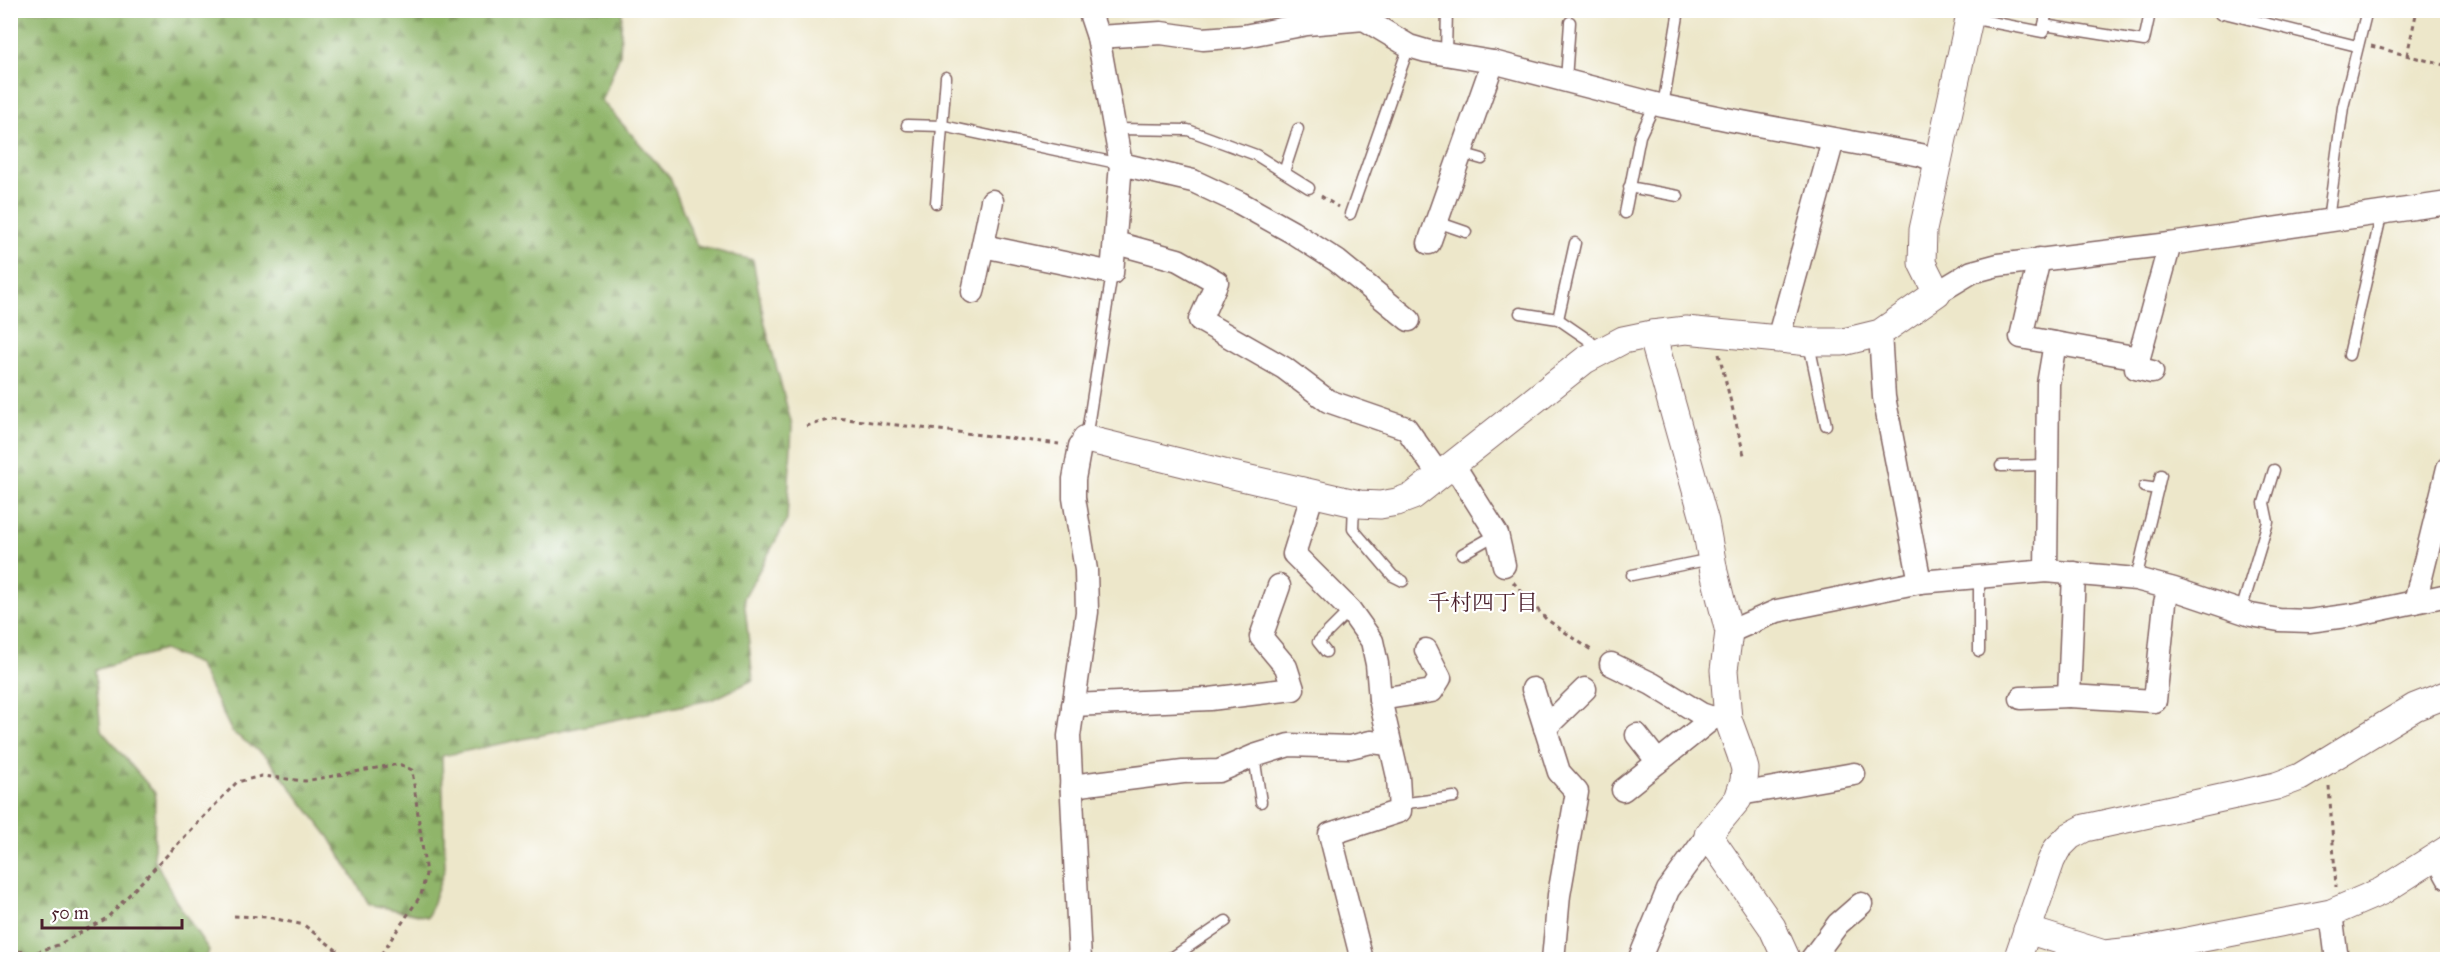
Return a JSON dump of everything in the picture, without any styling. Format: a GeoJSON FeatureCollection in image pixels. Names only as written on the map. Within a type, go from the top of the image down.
{"type":"FeatureCollection","features":[{"type":"Feature","properties":{"kind":"street"},"geometry":{"type":"LineString","coordinates":[[983,246],[1112,273],[1122,164],[1098,37],[1089,10]]}},
{"type":"Feature","properties":{"kind":"street"},"geometry":{"type":"LineString","coordinates":[[1937,293],[1922,263],[1921,248],[1937,162],[1970,13]]}},
{"type":"Feature","properties":{"kind":"street"},"geometry":{"type":"LineString","coordinates":[[1098,37],[1161,33],[1203,39],[1244,36],[1352,15],[1364,19],[1409,46],[1426,51],[1493,62],[1659,105],[1921,155],[1937,162]]}},
{"type":"Feature","properties":{"kind":"street"},"geometry":{"type":"LineString","coordinates":[[1433,233],[1472,156],[1493,62]]}},
{"type":"Feature","properties":{"kind":"street"},"geometry":{"type":"LineString","coordinates":[[1778,339],[1833,140]]}},
{"type":"Feature","properties":{"kind":"street"},"geometry":{"type":"LineString","coordinates":[[1122,164],[1193,182],[1240,203],[1337,261],[1409,320]]}},
{"type":"Feature","properties":{"kind":"street"},"geometry":{"type":"LineString","coordinates":[[974,292],[993,201]]}},
{"type":"Feature","properties":{"kind":"street"},"geometry":{"type":"LineString","coordinates":[[1080,960],[1069,736],[1087,612],[1086,570],[1074,498],[1074,479],[1083,442],[1354,503],[1380,505],[1413,496],[1599,351],[1623,340],[1686,330],[1809,342],[1843,342],[1880,333],[1937,293],[1972,272],[1998,265],[2170,244],[2448,203]]}},
{"type":"Feature","properties":{"kind":"street"},"geometry":{"type":"LineString","coordinates":[[1116,243],[1178,260],[1217,282],[1200,320],[1284,368],[1328,401],[1406,428],[1446,470],[1497,534],[1504,565]]}},
{"type":"Feature","properties":{"kind":"street"},"geometry":{"type":"LineString","coordinates":[[2039,259],[2021,337],[2146,365],[2170,244]]}},
{"type":"Feature","properties":{"kind":"street"},"geometry":{"type":"LineString","coordinates":[[1880,333],[1884,397],[1920,582]]}},
{"type":"Feature","properties":{"kind":"street"},"geometry":{"type":"LineString","coordinates":[[1639,960],[1668,890],[1708,835],[1738,799],[1745,769],[1721,715],[1724,670],[1730,632],[1705,522],[1652,334]]}},
{"type":"Feature","properties":{"kind":"street"},"geometry":{"type":"LineString","coordinates":[[2046,571],[2047,465],[2056,431],[2048,384],[2055,343]]}},
{"type":"Feature","properties":{"kind":"street"},"geometry":{"type":"LineString","coordinates":[[2415,602],[2448,468]]}},
{"type":"Feature","properties":{"kind":"street"},"geometry":{"type":"LineString","coordinates":[[1313,493],[1294,554],[1350,610],[1372,641],[1377,664],[1380,699],[1398,777],[1400,811],[1330,834],[1362,960]]}},
{"type":"Feature","properties":{"kind":"street"},"geometry":{"type":"LineString","coordinates":[[1730,632],[1778,611],[1920,582],[2046,571],[2136,579],[2241,611],[2279,620],[2309,621],[2353,615],[2448,594]]}},
{"type":"Feature","properties":{"kind":"street"},"geometry":{"type":"LineString","coordinates":[[2069,696],[2074,573]]}},
{"type":"Feature","properties":{"kind":"street"},"geometry":{"type":"LineString","coordinates":[[1073,705],[1152,698],[1210,699],[1293,689],[1286,667],[1261,637],[1279,586]]}},
{"type":"Feature","properties":{"kind":"street"},"geometry":{"type":"LineString","coordinates":[[2021,698],[2069,696],[2155,701],[2165,603],[2169,588]]}},
{"type":"Feature","properties":{"kind":"street"},"geometry":{"type":"LineString","coordinates":[[1380,699],[1432,691],[1440,678],[1435,658]]}},
{"type":"Feature","properties":{"kind":"street"},"geometry":{"type":"LineString","coordinates":[[1611,664],[1652,684],[1701,714],[1721,715]]}},
{"type":"Feature","properties":{"kind":"street"},"geometry":{"type":"LineString","coordinates":[[1533,689],[1559,772],[1577,792],[1559,895],[1553,960]]}},
{"type":"Feature","properties":{"kind":"street"},"geometry":{"type":"LineString","coordinates":[[1545,728],[1585,689]]}},
{"type":"Feature","properties":{"kind":"street"},"geometry":{"type":"LineString","coordinates":[[2017,960],[2054,855],[2070,836],[2085,828],[2276,786],[2300,777],[2415,707],[2448,694]]}},
{"type":"Feature","properties":{"kind":"street"},"geometry":{"type":"LineString","coordinates":[[1623,790],[1721,715]]}},
{"type":"Feature","properties":{"kind":"street"},"geometry":{"type":"LineString","coordinates":[[1637,735],[1658,762]]}},
{"type":"Feature","properties":{"kind":"street"},"geometry":{"type":"LineString","coordinates":[[1071,786],[1183,772],[1219,771],[1254,756],[1289,745],[1350,747],[1371,742],[1389,744]]}},
{"type":"Feature","properties":{"kind":"street"},"geometry":{"type":"LineString","coordinates":[[1740,794],[1854,774]]}},
{"type":"Feature","properties":{"kind":"street"},"geometry":{"type":"LineString","coordinates":[[1708,835],[1772,927],[1787,960]]}},
{"type":"Feature","properties":{"kind":"street"},"geometry":{"type":"LineString","coordinates":[[2027,930],[2104,954],[2122,956],[2334,912],[2444,861]]}},
{"type":"Feature","properties":{"kind":"street"},"geometry":{"type":"LineString","coordinates":[[1811,960],[1838,924],[1861,904]]}},
{"type":"Feature","properties":{"kind":"street"},"geometry":{"type":"LineString","coordinates":[[2334,912],[2337,960]]}},
{"type":"Feature","properties":{"kind":"lane"},"geometry":{"type":"LineString","coordinates":[[1446,53],[1447,10]]}},
{"type":"Feature","properties":{"kind":"lane"},"geometry":{"type":"LineString","coordinates":[[1624,213],[1640,136],[1659,105],[1679,10]]}},
{"type":"Feature","properties":{"kind":"lane"},"geometry":{"type":"LineString","coordinates":[[1970,13],[2043,32],[2047,10]]}},
{"type":"Feature","properties":{"kind":"lane"},"geometry":{"type":"LineString","coordinates":[[2268,23],[2271,10]]}},
{"type":"Feature","properties":{"kind":"lane"},"geometry":{"type":"LineString","coordinates":[[2328,220],[2343,107],[2367,10]]}},
{"type":"Feature","properties":{"kind":"lane"},"geometry":{"type":"LineString","coordinates":[[2220,14],[2220,12],[2357,44]]}},
{"type":"Feature","properties":{"kind":"lane"},"geometry":{"type":"LineString","coordinates":[[2044,25],[2144,41],[2150,13]]}},
{"type":"Feature","properties":{"kind":"lane"},"geometry":{"type":"LineString","coordinates":[[1566,80],[1570,22]]}},
{"type":"Feature","properties":{"kind":"lane"},"geometry":{"type":"LineString","coordinates":[[1350,214],[1409,46]]}},
{"type":"Feature","properties":{"kind":"lane"},"geometry":{"type":"LineString","coordinates":[[936,203],[945,77]]}},
{"type":"Feature","properties":{"kind":"lane"},"geometry":{"type":"LineString","coordinates":[[907,125],[943,126],[1122,164]]}},
{"type":"Feature","properties":{"kind":"lane"},"geometry":{"type":"LineString","coordinates":[[1116,129],[1188,130],[1256,155],[1309,188]]}},
{"type":"Feature","properties":{"kind":"lane"},"geometry":{"type":"LineString","coordinates":[[1284,172],[1298,129]]}},
{"type":"Feature","properties":{"kind":"lane"},"geometry":{"type":"LineString","coordinates":[[1629,187],[1678,196]]}},
{"type":"Feature","properties":{"kind":"lane"},"geometry":{"type":"LineString","coordinates":[[2349,355],[2382,212]]}},
{"type":"Feature","properties":{"kind":"lane"},"geometry":{"type":"LineString","coordinates":[[1433,233],[1466,232]]}},
{"type":"Feature","properties":{"kind":"lane"},"geometry":{"type":"LineString","coordinates":[[1558,319],[1575,243]]}},
{"type":"Feature","properties":{"kind":"lane"},"geometry":{"type":"LineString","coordinates":[[1083,442],[1112,273]]}},
{"type":"Feature","properties":{"kind":"lane"},"geometry":{"type":"LineString","coordinates":[[1520,313],[1558,319],[1590,341],[1599,351]]}},
{"type":"Feature","properties":{"kind":"lane"},"geometry":{"type":"LineString","coordinates":[[1809,342],[1826,425]]}},
{"type":"Feature","properties":{"kind":"lane"},"geometry":{"type":"LineString","coordinates":[[2001,466],[2047,465]]}},
{"type":"Feature","properties":{"kind":"lane"},"geometry":{"type":"LineString","coordinates":[[2241,611],[2268,522],[2260,503],[2274,470]]}},
{"type":"Feature","properties":{"kind":"lane"},"geometry":{"type":"LineString","coordinates":[[2136,579],[2161,475]]}},
{"type":"Feature","properties":{"kind":"lane"},"geometry":{"type":"LineString","coordinates":[[2144,486],[2158,489]]}},
{"type":"Feature","properties":{"kind":"lane"},"geometry":{"type":"LineString","coordinates":[[1354,503],[1353,529],[1393,576],[1403,581]]}},
{"type":"Feature","properties":{"kind":"lane"},"geometry":{"type":"LineString","coordinates":[[1461,554],[1497,534]]}},
{"type":"Feature","properties":{"kind":"lane"},"geometry":{"type":"LineString","coordinates":[[1632,575],[1712,559]]}},
{"type":"Feature","properties":{"kind":"lane"},"geometry":{"type":"LineString","coordinates":[[1372,570],[1382,563]]}},
{"type":"Feature","properties":{"kind":"lane"},"geometry":{"type":"LineString","coordinates":[[1979,576],[1979,651]]}},
{"type":"Feature","properties":{"kind":"lane"},"geometry":{"type":"LineString","coordinates":[[1326,652],[1318,642],[1350,610]]}},
{"type":"Feature","properties":{"kind":"lane"},"geometry":{"type":"LineString","coordinates":[[1254,756],[1261,802]]}},
{"type":"Feature","properties":{"kind":"lane"},"geometry":{"type":"LineString","coordinates":[[1399,804],[1454,797]]}},
{"type":"Feature","properties":{"kind":"lane"},"geometry":{"type":"LineString","coordinates":[[1162,960],[1173,957],[1226,921]]}},
{"type":"Feature","properties":{"kind":"path"},"geometry":{"type":"LineString","coordinates":[[2407,55],[2417,10]]}},
{"type":"Feature","properties":{"kind":"path"},"geometry":{"type":"LineString","coordinates":[[2357,44],[2448,66]]}},
{"type":"Feature","properties":{"kind":"path"},"geometry":{"type":"LineString","coordinates":[[1309,188],[1350,214]]}},
{"type":"Feature","properties":{"kind":"path"},"geometry":{"type":"LineString","coordinates":[[1713,333],[1744,454]]}},
{"type":"Feature","properties":{"kind":"path"},"geometry":{"type":"LineString","coordinates":[[806,426],[823,420],[846,419],[1083,442]]}},
{"type":"Feature","properties":{"kind":"path"},"geometry":{"type":"LineString","coordinates":[[1504,565],[1513,582],[1546,619],[1611,664]]}},
{"type":"Feature","properties":{"kind":"path"},"geometry":{"type":"LineString","coordinates":[[2328,760],[2334,912]]}},
{"type":"Feature","properties":{"kind":"path"},"geometry":{"type":"LineString","coordinates":[[10,950],[34,953],[50,948],[107,918],[237,782],[262,776],[305,781],[399,764],[412,771],[426,874],[421,894],[377,960]]}},
{"type":"Feature","properties":{"kind":"path"},"geometry":{"type":"LineString","coordinates":[[234,916],[267,917],[304,925],[349,960]]}},
{"type":"Feature","properties":{"kind":"green space"},"geometry":{"type":"Polygon","coordinates":[[[10,11],[622,11],[620,54],[602,101],[670,178],[697,246],[753,260],[764,320],[792,426],[787,520],[744,598],[753,680],[714,699],[442,756],[445,868],[428,917],[369,904],[330,838],[267,757],[232,732],[198,664],[163,650],[95,670],[101,730],[155,793],[154,858],[176,901],[209,950],[206,959],[11,959],[10,11]]]}},
{"type":"Feature","properties":{"kind":"district","name":"千村四丁目"},"geometry":{"type":"Point","coordinates":[1483,602]}}]}
